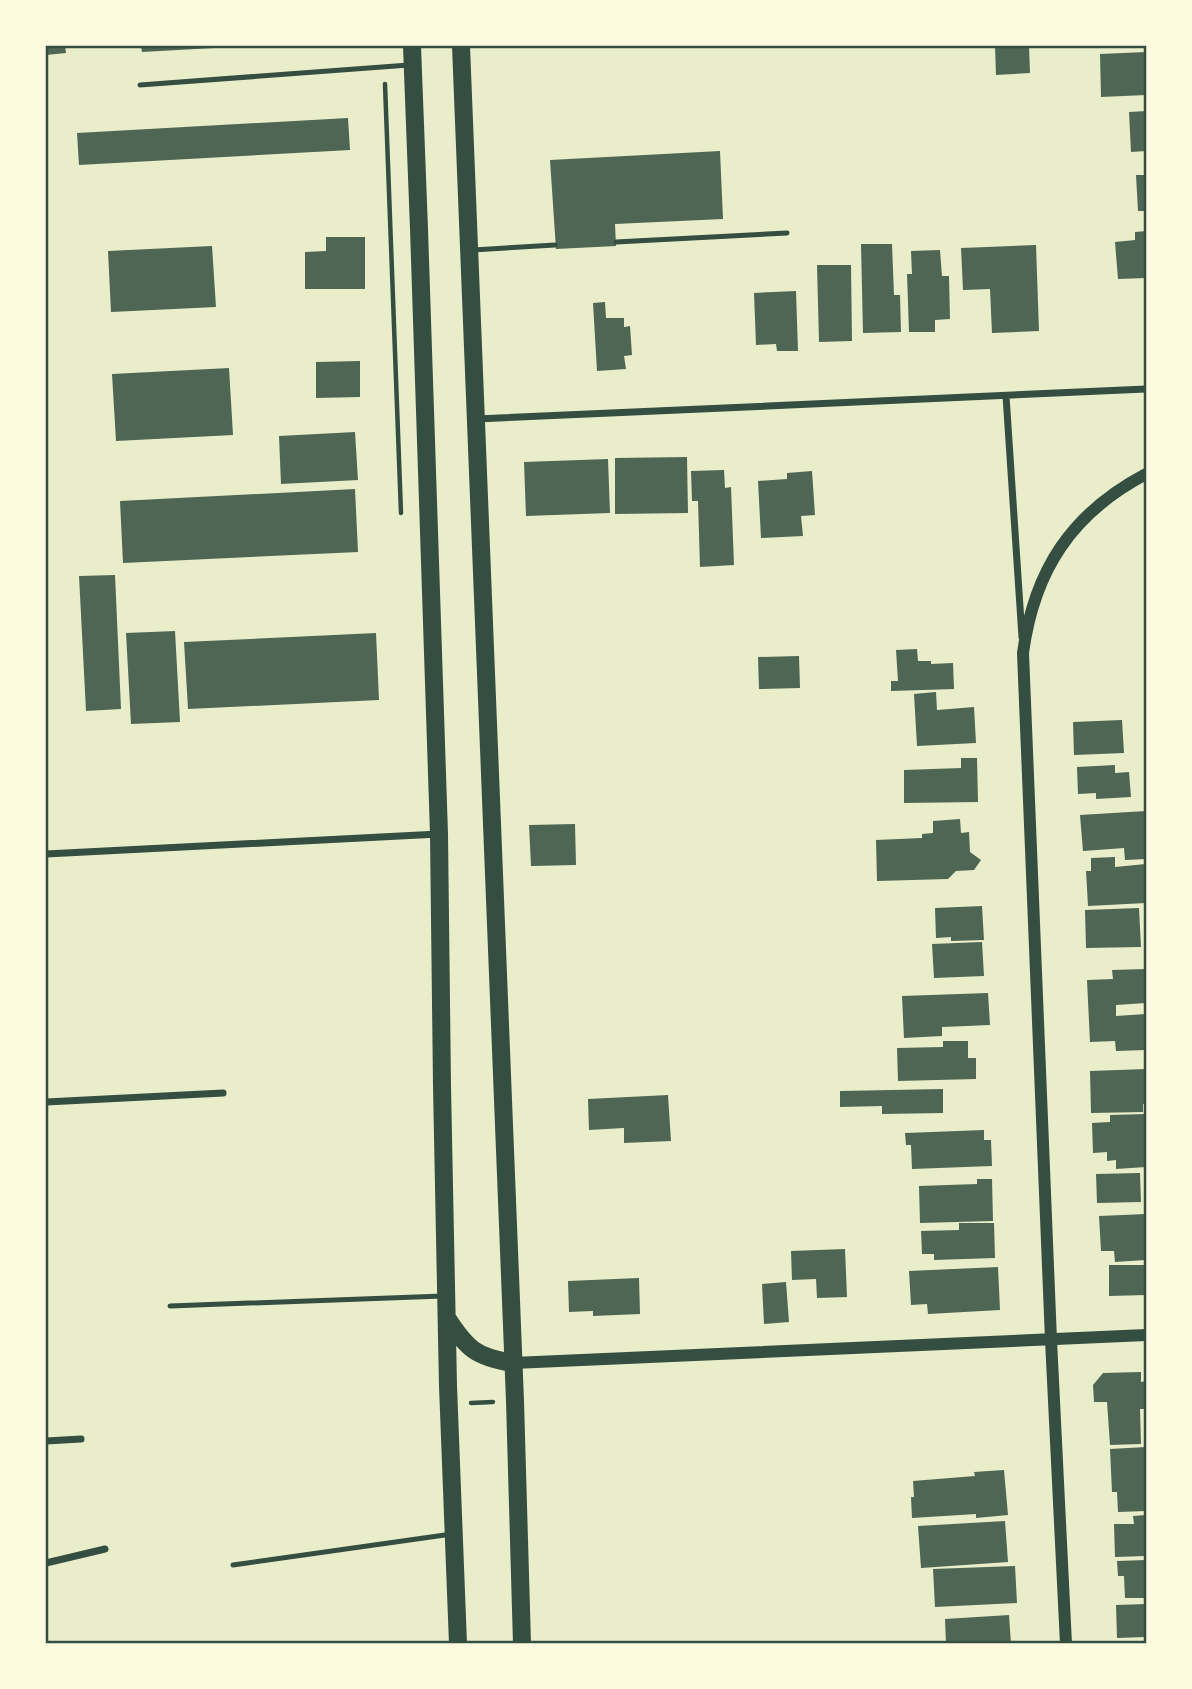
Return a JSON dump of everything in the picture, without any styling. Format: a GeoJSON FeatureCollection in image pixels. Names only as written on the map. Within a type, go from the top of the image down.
{"type":"FeatureCollection","features":[{"type":"Feature","properties":{"kind":"main road"},"geometry":{"type":"LineString","coordinates":[[412,46],[439,834],[446,1296],[458,1643]]}},
{"type":"Feature","properties":{"kind":"main road"},"geometry":{"type":"LineString","coordinates":[[461,46],[522,1643]]}},
{"type":"Feature","properties":{"kind":"main road"},"geometry":{"type":"LineString","coordinates":[[447,1318],[471,1349],[482,1356],[513,1363]]}},
{"type":"Feature","properties":{"kind":"street"},"geometry":{"type":"LineString","coordinates":[[476,419],[1146,389]]}},
{"type":"Feature","properties":{"kind":"street"},"geometry":{"type":"LineString","coordinates":[[1006,396],[1023,653],[1066,1643]]}},
{"type":"Feature","properties":{"kind":"street"},"geometry":{"type":"LineString","coordinates":[[1023,653],[1031,607],[1050,564],[1062,545],[1093,510],[1111,495],[1146,474]]}},
{"type":"Feature","properties":{"kind":"street"},"geometry":{"type":"LineString","coordinates":[[46,855],[439,834]]}},
{"type":"Feature","properties":{"kind":"street"},"geometry":{"type":"LineString","coordinates":[[46,1102],[223,1093]]}},
{"type":"Feature","properties":{"kind":"street"},"geometry":{"type":"LineString","coordinates":[[513,1363],[1146,1335]]}},
{"type":"Feature","properties":{"kind":"street"},"geometry":{"type":"LineString","coordinates":[[46,1441],[81,1439]]}},
{"type":"Feature","properties":{"kind":"street"},"geometry":{"type":"LineString","coordinates":[[46,1563],[105,1549]]}},
{"type":"Feature","properties":{"kind":"lane"},"geometry":{"type":"LineString","coordinates":[[140,85],[412,65]]}},
{"type":"Feature","properties":{"kind":"lane"},"geometry":{"type":"LineString","coordinates":[[616,242],[787,233]]}},
{"type":"Feature","properties":{"kind":"lane"},"geometry":{"type":"LineString","coordinates":[[470,250],[555,245]]}},
{"type":"Feature","properties":{"kind":"lane"},"geometry":{"type":"LineString","coordinates":[[170,1306],[446,1296]]}},
{"type":"Feature","properties":{"kind":"lane"},"geometry":{"type":"LineString","coordinates":[[233,1565],[454,1533]]}},
{"type":"Feature","properties":{"kind":"building"},"geometry":{"type":"Polygon","coordinates":[[[46,46],[65,46],[66,53],[46,55],[46,46]]]}},
{"type":"Feature","properties":{"kind":"building"},"geometry":{"type":"Polygon","coordinates":[[[141,46],[214,46],[214,48],[142,52],[141,46]]]}},
{"type":"Feature","properties":{"kind":"building"},"geometry":{"type":"Polygon","coordinates":[[[995,46],[1029,46],[1030,73],[996,75],[995,46]]]}},
{"type":"Feature","properties":{"kind":"building"},"geometry":{"type":"Polygon","coordinates":[[[1146,52],[1146,95],[1101,97],[1100,54],[1146,52]]]}},
{"type":"Feature","properties":{"kind":"building"},"geometry":{"type":"Polygon","coordinates":[[[1146,111],[1146,151],[1131,152],[1129,112],[1146,111]]]}},
{"type":"Feature","properties":{"kind":"building"},"geometry":{"type":"Polygon","coordinates":[[[348,118],[350,150],[79,165],[77,133],[348,118]]]}},
{"type":"Feature","properties":{"kind":"building"},"geometry":{"type":"Polygon","coordinates":[[[720,151],[723,219],[615,224],[616,246],[556,249],[550,160],[720,151]]]}},
{"type":"Feature","properties":{"kind":"building"},"geometry":{"type":"Polygon","coordinates":[[[1136,175],[1146,175],[1146,211],[1138,211],[1136,175]]]}},
{"type":"Feature","properties":{"kind":"building"},"geometry":{"type":"Polygon","coordinates":[[[1146,231],[1146,278],[1118,279],[1115,242],[1135,240],[1135,232],[1146,231]]]}},
{"type":"Feature","properties":{"kind":"building"},"geometry":{"type":"Polygon","coordinates":[[[326,237],[365,237],[365,289],[305,289],[305,252],[326,251],[326,237]]]}},
{"type":"Feature","properties":{"kind":"building"},"geometry":{"type":"Polygon","coordinates":[[[861,244],[892,244],[894,295],[900,295],[901,332],[863,333],[861,244]]]}},
{"type":"Feature","properties":{"kind":"building"},"geometry":{"type":"Polygon","coordinates":[[[1036,245],[1039,331],[992,333],[990,289],[963,290],[961,248],[1036,245]]]}},
{"type":"Feature","properties":{"kind":"building"},"geometry":{"type":"Polygon","coordinates":[[[212,246],[216,307],[111,312],[108,251],[212,246]]]}},
{"type":"Feature","properties":{"kind":"building"},"geometry":{"type":"Polygon","coordinates":[[[940,250],[942,276],[949,276],[950,319],[935,320],[935,332],[909,332],[907,274],[912,274],[911,251],[940,250]]]}},
{"type":"Feature","properties":{"kind":"building"},"geometry":{"type":"Polygon","coordinates":[[[817,265],[851,265],[852,341],[819,342],[817,265]]]}},
{"type":"Feature","properties":{"kind":"building"},"geometry":{"type":"Polygon","coordinates":[[[796,291],[798,351],[777,351],[776,344],[756,345],[754,293],[796,291]]]}},
{"type":"Feature","properties":{"kind":"building"},"geometry":{"type":"Polygon","coordinates":[[[605,302],[606,318],[624,318],[624,327],[630,326],[632,355],[624,356],[626,369],[597,371],[593,303],[605,302]]]}},
{"type":"Feature","properties":{"kind":"building"},"geometry":{"type":"Polygon","coordinates":[[[360,361],[360,397],[316,398],[316,362],[360,361]]]}},
{"type":"Feature","properties":{"kind":"building"},"geometry":{"type":"Polygon","coordinates":[[[229,368],[233,435],[116,441],[112,374],[229,368]]]}},
{"type":"Feature","properties":{"kind":"building"},"geometry":{"type":"Polygon","coordinates":[[[355,432],[358,480],[281,484],[279,436],[355,432]]]}},
{"type":"Feature","properties":{"kind":"building"},"geometry":{"type":"Polygon","coordinates":[[[687,457],[688,513],[615,514],[615,458],[687,457]]]}},
{"type":"Feature","properties":{"kind":"building"},"geometry":{"type":"Polygon","coordinates":[[[608,459],[610,513],[526,516],[524,462],[608,459]]]}},
{"type":"Feature","properties":{"kind":"building"},"geometry":{"type":"Polygon","coordinates":[[[724,470],[725,488],[731,487],[734,565],[700,567],[698,501],[692,501],[691,471],[724,470]]]}},
{"type":"Feature","properties":{"kind":"building"},"geometry":{"type":"Polygon","coordinates":[[[812,471],[815,515],[801,516],[803,536],[761,538],[758,481],[787,479],[787,473],[812,471]]]}},
{"type":"Feature","properties":{"kind":"building"},"geometry":{"type":"Polygon","coordinates":[[[355,489],[358,552],[123,563],[120,501],[355,489]]]}},
{"type":"Feature","properties":{"kind":"building"},"geometry":{"type":"Polygon","coordinates":[[[115,575],[121,709],[86,711],[79,576],[115,575]]]}},
{"type":"Feature","properties":{"kind":"building"},"geometry":{"type":"Polygon","coordinates":[[[175,631],[180,722],[131,724],[126,633],[175,631]]]}},
{"type":"Feature","properties":{"kind":"building"},"geometry":{"type":"Polygon","coordinates":[[[376,633],[379,700],[188,709],[184,642],[376,633]]]}},
{"type":"Feature","properties":{"kind":"building"},"geometry":{"type":"Polygon","coordinates":[[[917,649],[918,661],[931,661],[931,664],[953,663],[954,689],[891,691],[891,681],[898,681],[896,650],[917,649]]]}},
{"type":"Feature","properties":{"kind":"building"},"geometry":{"type":"Polygon","coordinates":[[[799,656],[800,688],[759,689],[758,657],[799,656]]]}},
{"type":"Feature","properties":{"kind":"building"},"geometry":{"type":"Polygon","coordinates":[[[936,692],[937,710],[974,707],[976,743],[917,746],[914,694],[936,692]]]}},
{"type":"Feature","properties":{"kind":"building"},"geometry":{"type":"Polygon","coordinates":[[[1122,720],[1124,753],[1074,755],[1073,722],[1122,720]]]}},
{"type":"Feature","properties":{"kind":"building"},"geometry":{"type":"Polygon","coordinates":[[[961,758],[977,758],[978,802],[904,803],[904,770],[961,768],[961,758]]]}},
{"type":"Feature","properties":{"kind":"building"},"geometry":{"type":"Polygon","coordinates":[[[1115,765],[1115,773],[1129,772],[1131,797],[1096,799],[1096,793],[1078,794],[1077,767],[1115,765]]]}},
{"type":"Feature","properties":{"kind":"building"},"geometry":{"type":"Polygon","coordinates":[[[1146,811],[1146,859],[1125,860],[1124,848],[1083,851],[1080,815],[1146,811]]]}},
{"type":"Feature","properties":{"kind":"building"},"geometry":{"type":"Polygon","coordinates":[[[960,819],[961,833],[969,832],[970,852],[981,860],[974,870],[956,871],[948,879],[877,881],[876,840],[922,838],[922,834],[933,833],[933,821],[960,819]]]}},
{"type":"Feature","properties":{"kind":"building"},"geometry":{"type":"Polygon","coordinates":[[[575,824],[576,865],[531,866],[529,825],[575,824]]]}},
{"type":"Feature","properties":{"kind":"building"},"geometry":{"type":"Polygon","coordinates":[[[1115,857],[1115,867],[1146,864],[1146,903],[1088,906],[1086,871],[1091,871],[1091,858],[1115,857]]]}},
{"type":"Feature","properties":{"kind":"building"},"geometry":{"type":"Polygon","coordinates":[[[982,906],[984,940],[951,941],[951,937],[936,938],[935,908],[982,906]]]}},
{"type":"Feature","properties":{"kind":"building"},"geometry":{"type":"Polygon","coordinates":[[[1139,908],[1141,947],[1086,948],[1085,910],[1139,908]]]}},
{"type":"Feature","properties":{"kind":"building"},"geometry":{"type":"Polygon","coordinates":[[[982,942],[984,976],[934,978],[932,944],[982,942]]]}},
{"type":"Feature","properties":{"kind":"building"},"geometry":{"type":"Polygon","coordinates":[[[1146,969],[1146,1003],[1116,1005],[1116,1016],[1146,1014],[1146,1050],[1116,1051],[1115,1041],[1090,1042],[1087,980],[1113,979],[1112,970],[1146,969]]]}},
{"type":"Feature","properties":{"kind":"building"},"geometry":{"type":"Polygon","coordinates":[[[988,993],[990,1025],[942,1027],[942,1036],[904,1038],[902,996],[988,993]]]}},
{"type":"Feature","properties":{"kind":"building"},"geometry":{"type":"Polygon","coordinates":[[[943,1041],[968,1041],[968,1058],[976,1058],[976,1079],[898,1081],[897,1048],[943,1047],[943,1041]]]}},
{"type":"Feature","properties":{"kind":"building"},"geometry":{"type":"Polygon","coordinates":[[[1146,1069],[1146,1104],[1143,1104],[1143,1112],[1091,1113],[1090,1071],[1146,1069]]]}},
{"type":"Feature","properties":{"kind":"building"},"geometry":{"type":"Polygon","coordinates":[[[943,1089],[943,1113],[882,1114],[882,1106],[840,1107],[840,1091],[943,1089]]]}},
{"type":"Feature","properties":{"kind":"building"},"geometry":{"type":"Polygon","coordinates":[[[668,1095],[671,1141],[624,1143],[624,1128],[589,1130],[588,1099],[668,1095]]]}},
{"type":"Feature","properties":{"kind":"building"},"geometry":{"type":"Polygon","coordinates":[[[1146,1114],[1146,1167],[1116,1169],[1116,1160],[1107,1161],[1107,1152],[1093,1153],[1092,1123],[1110,1122],[1110,1115],[1146,1114]]]}},
{"type":"Feature","properties":{"kind":"building"},"geometry":{"type":"Polygon","coordinates":[[[984,1130],[984,1140],[991,1140],[992,1166],[912,1169],[911,1145],[906,1145],[905,1133],[984,1130]]]}},
{"type":"Feature","properties":{"kind":"building"},"geometry":{"type":"Polygon","coordinates":[[[1140,1173],[1141,1202],[1097,1203],[1096,1174],[1140,1173]]]}},
{"type":"Feature","properties":{"kind":"building"},"geometry":{"type":"Polygon","coordinates":[[[977,1179],[992,1179],[993,1221],[920,1223],[919,1186],[977,1184],[977,1179]]]}},
{"type":"Feature","properties":{"kind":"building"},"geometry":{"type":"Polygon","coordinates":[[[1146,1214],[1146,1260],[1115,1262],[1114,1251],[1101,1251],[1099,1216],[1146,1214]]]}},
{"type":"Feature","properties":{"kind":"building"},"geometry":{"type":"Polygon","coordinates":[[[959,1223],[994,1223],[995,1258],[934,1260],[934,1254],[922,1254],[921,1231],[959,1230],[959,1223]]]}},
{"type":"Feature","properties":{"kind":"building"},"geometry":{"type":"Polygon","coordinates":[[[845,1249],[847,1297],[817,1298],[816,1279],[792,1280],[791,1251],[845,1249]]]}},
{"type":"Feature","properties":{"kind":"building"},"geometry":{"type":"Polygon","coordinates":[[[1109,1265],[1146,1265],[1146,1295],[1109,1296],[1109,1265]]]}},
{"type":"Feature","properties":{"kind":"building"},"geometry":{"type":"Polygon","coordinates":[[[998,1267],[1000,1310],[928,1314],[927,1304],[911,1305],[909,1271],[998,1267]]]}},
{"type":"Feature","properties":{"kind":"building"},"geometry":{"type":"Polygon","coordinates":[[[639,1278],[640,1314],[593,1316],[593,1311],[569,1312],[568,1281],[639,1278]]]}},
{"type":"Feature","properties":{"kind":"building"},"geometry":{"type":"Polygon","coordinates":[[[786,1282],[789,1322],[764,1324],[762,1284],[786,1282]]]}},
{"type":"Feature","properties":{"kind":"building"},"geometry":{"type":"Polygon","coordinates":[[[1141,1372],[1141,1382],[1146,1381],[1146,1409],[1140,1409],[1141,1444],[1110,1445],[1107,1402],[1094,1402],[1093,1385],[1103,1373],[1141,1372]]]}},
{"type":"Feature","properties":{"kind":"building"},"geometry":{"type":"Polygon","coordinates":[[[1146,1447],[1146,1511],[1118,1512],[1117,1492],[1112,1492],[1110,1449],[1146,1447]]]}},
{"type":"Feature","properties":{"kind":"building"},"geometry":{"type":"Polygon","coordinates":[[[1004,1470],[1008,1515],[912,1518],[913,1481],[975,1476],[974,1472],[1004,1470]]]}},
{"type":"Feature","properties":{"kind":"building"},"geometry":{"type":"Polygon","coordinates":[[[1146,1515],[1146,1556],[1115,1557],[1114,1524],[1134,1524],[1133,1516],[1146,1515]]]}},
{"type":"Feature","properties":{"kind":"building"},"geometry":{"type":"Polygon","coordinates":[[[1005,1521],[1008,1562],[921,1568],[918,1526],[1005,1521]]]}},
{"type":"Feature","properties":{"kind":"building"},"geometry":{"type":"Polygon","coordinates":[[[1146,1560],[1146,1598],[1125,1598],[1124,1576],[1118,1576],[1117,1561],[1146,1560]]]}},
{"type":"Feature","properties":{"kind":"building"},"geometry":{"type":"Polygon","coordinates":[[[1015,1566],[1017,1603],[935,1607],[933,1569],[1015,1566]]]}},
{"type":"Feature","properties":{"kind":"building"},"geometry":{"type":"Polygon","coordinates":[[[1146,1604],[1146,1637],[1117,1638],[1116,1605],[1146,1604]]]}},
{"type":"Feature","properties":{"kind":"building"},"geometry":{"type":"Polygon","coordinates":[[[1009,1615],[1011,1644],[946,1644],[945,1619],[1009,1615]]]}}]}
